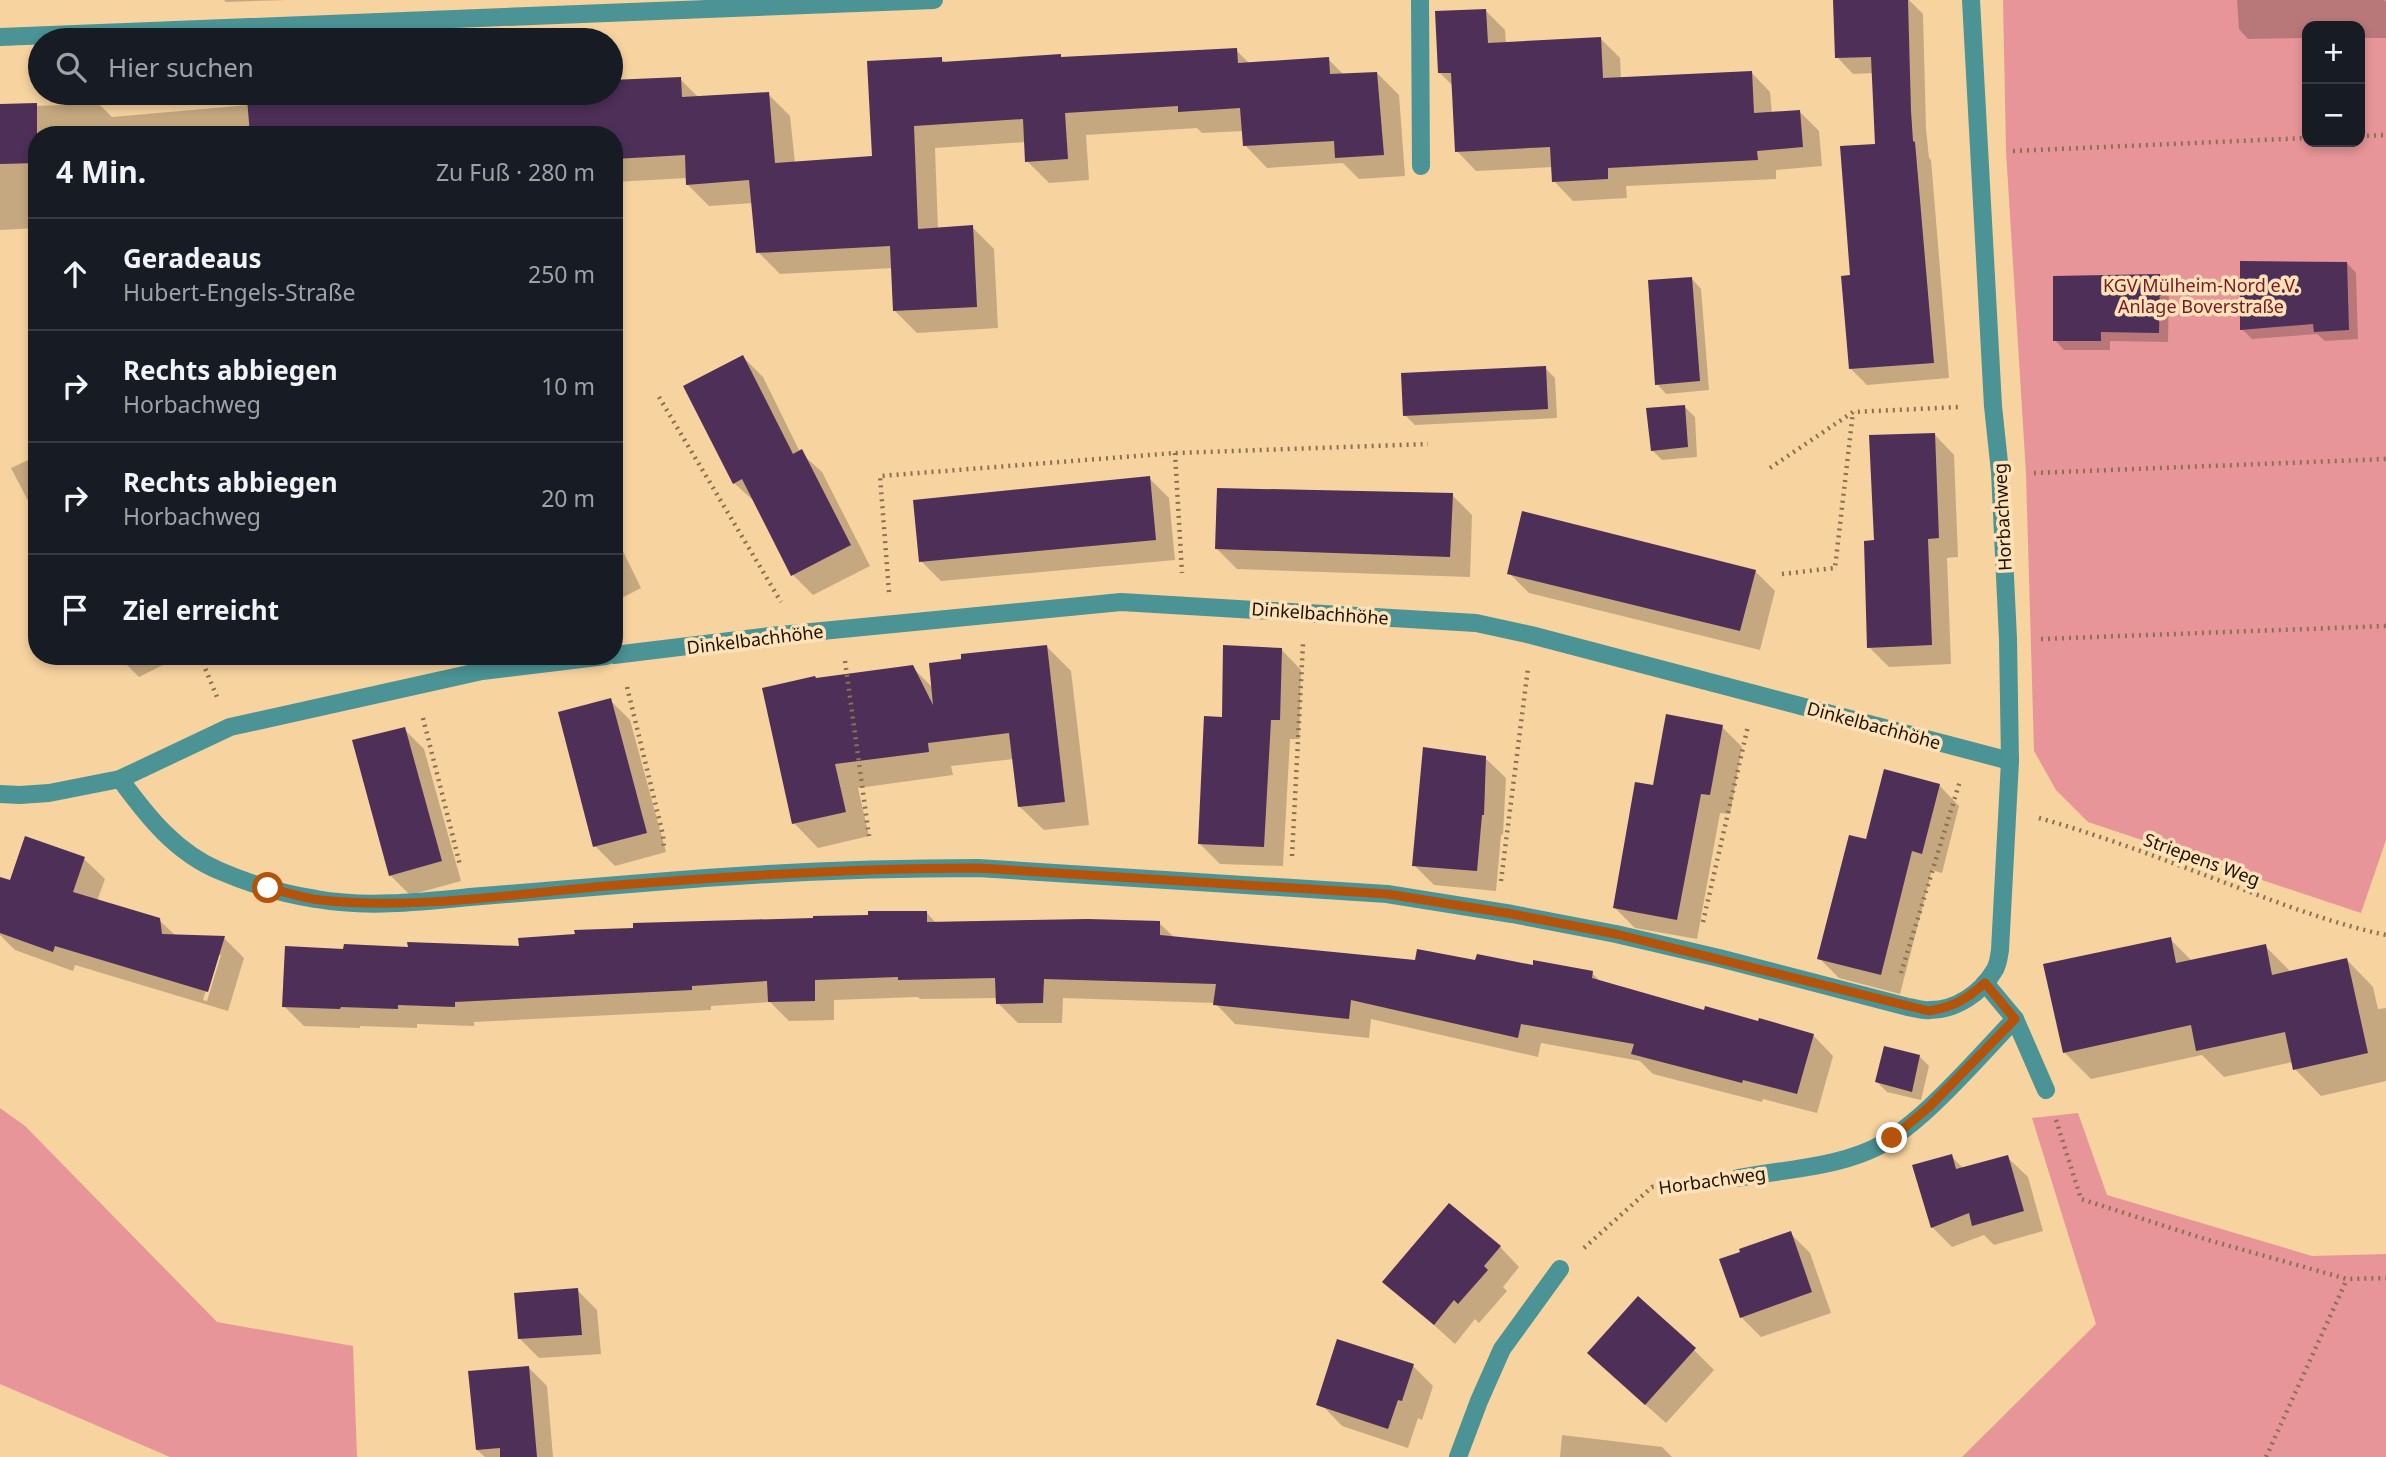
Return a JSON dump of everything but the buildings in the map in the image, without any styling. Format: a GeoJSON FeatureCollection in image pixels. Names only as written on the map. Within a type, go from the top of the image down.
{"type":"FeatureCollection","features":[{"type":"Feature","properties":{"kind":"street"},"geometry":{"type":"LineString","coordinates":[[227,28],[934,0]]}},
{"type":"Feature","properties":{"kind":"street"},"geometry":{"type":"LineString","coordinates":[[1420,0],[1422,166]]}},
{"type":"Feature","properties":{"kind":"street","name":"Horbachweg"},"geometry":{"type":"LineString","coordinates":[[1971,0],[1993,406],[2000,472],[2008,639],[2010,761],[2000,950],[1996,969],[1985,983]]}},
{"type":"Feature","properties":{"kind":"street"},"geometry":{"type":"LineString","coordinates":[[0,37],[28,36]]}},
{"type":"Feature","properties":{"kind":"street","name":"Dinkelbachhöhe"},"geometry":{"type":"LineString","coordinates":[[623,654],[799,633],[1121,602],[1476,623],[1531,635],[2010,761]]}},
{"type":"Feature","properties":{"kind":"street","name":"Dinkelbachhöhe"},"geometry":{"type":"LineString","coordinates":[[0,794],[49,793],[120,779],[229,727],[482,671],[531,665]]}},
{"type":"Feature","properties":{"kind":"street"},"geometry":{"type":"LineString","coordinates":[[120,779],[147,817],[182,849],[218,871],[268,888],[317,900],[369,903],[667,881],[918,868],[978,868],[1387,894],[1616,934],[1929,1011],[1964,1001],[1985,983],[2015,1019],[2046,1090]]}},
{"type":"Feature","properties":{"kind":"street","name":"Horbachweg"},"geometry":{"type":"LineString","coordinates":[[1738,1178],[1844,1159],[1870,1150],[1892,1138],[1929,1107],[2015,1019]]}},
{"type":"Feature","properties":{"kind":"street"},"geometry":{"type":"LineString","coordinates":[[1458,1457],[1502,1349],[1560,1269]]}},
{"type":"Feature","properties":{"kind":"path"},"geometry":{"type":"LineString","coordinates":[[2365,136],[2386,135]]}},
{"type":"Feature","properties":{"kind":"path"},"geometry":{"type":"LineString","coordinates":[[1980,150],[2302,138]]}},
{"type":"Feature","properties":{"kind":"path"},"geometry":{"type":"LineString","coordinates":[[659,397],[799,633]]}},
{"type":"Feature","properties":{"kind":"path"},"geometry":{"type":"LineString","coordinates":[[1770,468],[1853,412],[1993,406]]}},
{"type":"Feature","properties":{"kind":"path"},"geometry":{"type":"LineString","coordinates":[[1782,574],[1835,568],[1853,412]]}},
{"type":"Feature","properties":{"kind":"path"},"geometry":{"type":"LineString","coordinates":[[891,624],[880,476],[1175,453],[1428,444]]}},
{"type":"Feature","properties":{"kind":"path"},"geometry":{"type":"LineString","coordinates":[[1175,453],[1184,605]]}},
{"type":"Feature","properties":{"kind":"path"},"geometry":{"type":"LineString","coordinates":[[2000,472],[2025,474],[2386,459]]}},
{"type":"Feature","properties":{"kind":"path"},"geometry":{"type":"LineString","coordinates":[[1291,889],[1304,612]]}},
{"type":"Feature","properties":{"kind":"path"},"geometry":{"type":"LineString","coordinates":[[2008,639],[2386,626]]}},
{"type":"Feature","properties":{"kind":"path"},"geometry":{"type":"LineString","coordinates":[[841,629],[867,815]]}},
{"type":"Feature","properties":{"kind":"path"},"geometry":{"type":"LineString","coordinates":[[1498,912],[1531,635]]}},
{"type":"Feature","properties":{"kind":"path"},"geometry":{"type":"LineString","coordinates":[[204,665],[229,727]]}},
{"type":"Feature","properties":{"kind":"path"},"geometry":{"type":"LineString","coordinates":[[616,665],[663,835]]}},
{"type":"Feature","properties":{"kind":"path"},"geometry":{"type":"LineString","coordinates":[[415,686],[469,897]]}},
{"type":"Feature","properties":{"kind":"path"},"geometry":{"type":"LineString","coordinates":[[1696,952],[1756,694]]}},
{"type":"Feature","properties":{"kind":"path"},"geometry":{"type":"LineString","coordinates":[[1891,1002],[1970,750]]}},
{"type":"Feature","properties":{"kind":"path","name":"Striepens Weg"},"geometry":{"type":"LineString","coordinates":[[2008,809],[2088,832],[2281,903],[2386,935]]}},
{"type":"Feature","properties":{"kind":"path"},"geometry":{"type":"LineString","coordinates":[[2046,1090],[2081,1199],[2208,1240],[2347,1279],[2386,1278]]}},
{"type":"Feature","properties":{"kind":"path","name":"Horbachweg"},"geometry":{"type":"LineString","coordinates":[[1560,1269],[1652,1187],[1678,1182],[1738,1178]]}},
{"type":"Feature","properties":{"kind":"path"},"geometry":{"type":"LineString","coordinates":[[2266,1457],[2347,1279]]}},
{"type":"Feature","properties":{"kind":"green space","name":"KGV Mülheim-Nord e.V. Anlage Boverstraße"},"geometry":{"type":"Polygon","coordinates":[[[2003,0],[2386,0],[2386,840],[2361,913],[2088,822],[2056,790],[2034,751],[2026,473],[2006,151],[2003,0]]]}},
{"type":"Feature","properties":{"kind":"green space"},"geometry":{"type":"Polygon","coordinates":[[[0,1108],[25,1126],[217,1322],[353,1346],[357,1457],[170,1457],[0,1384],[0,1108]]]}},
{"type":"Feature","properties":{"kind":"green space"},"geometry":{"type":"Polygon","coordinates":[[[2078,1113],[2107,1195],[2312,1256],[2386,1254],[2386,1457],[1962,1457],[2096,1324],[2032,1118],[2078,1113]]]}},
{"type":"Feature","properties":{"kind":"route"},"geometry":{"type":"LineString","coordinates":[[268,888],[317,900],[369,903],[433,901],[701,879],[918,868],[978,868],[1387,894],[1616,934],[1929,1011],[1964,1001],[1985,983],[2015,1019],[1929,1107],[1892,1138]]}}]}
